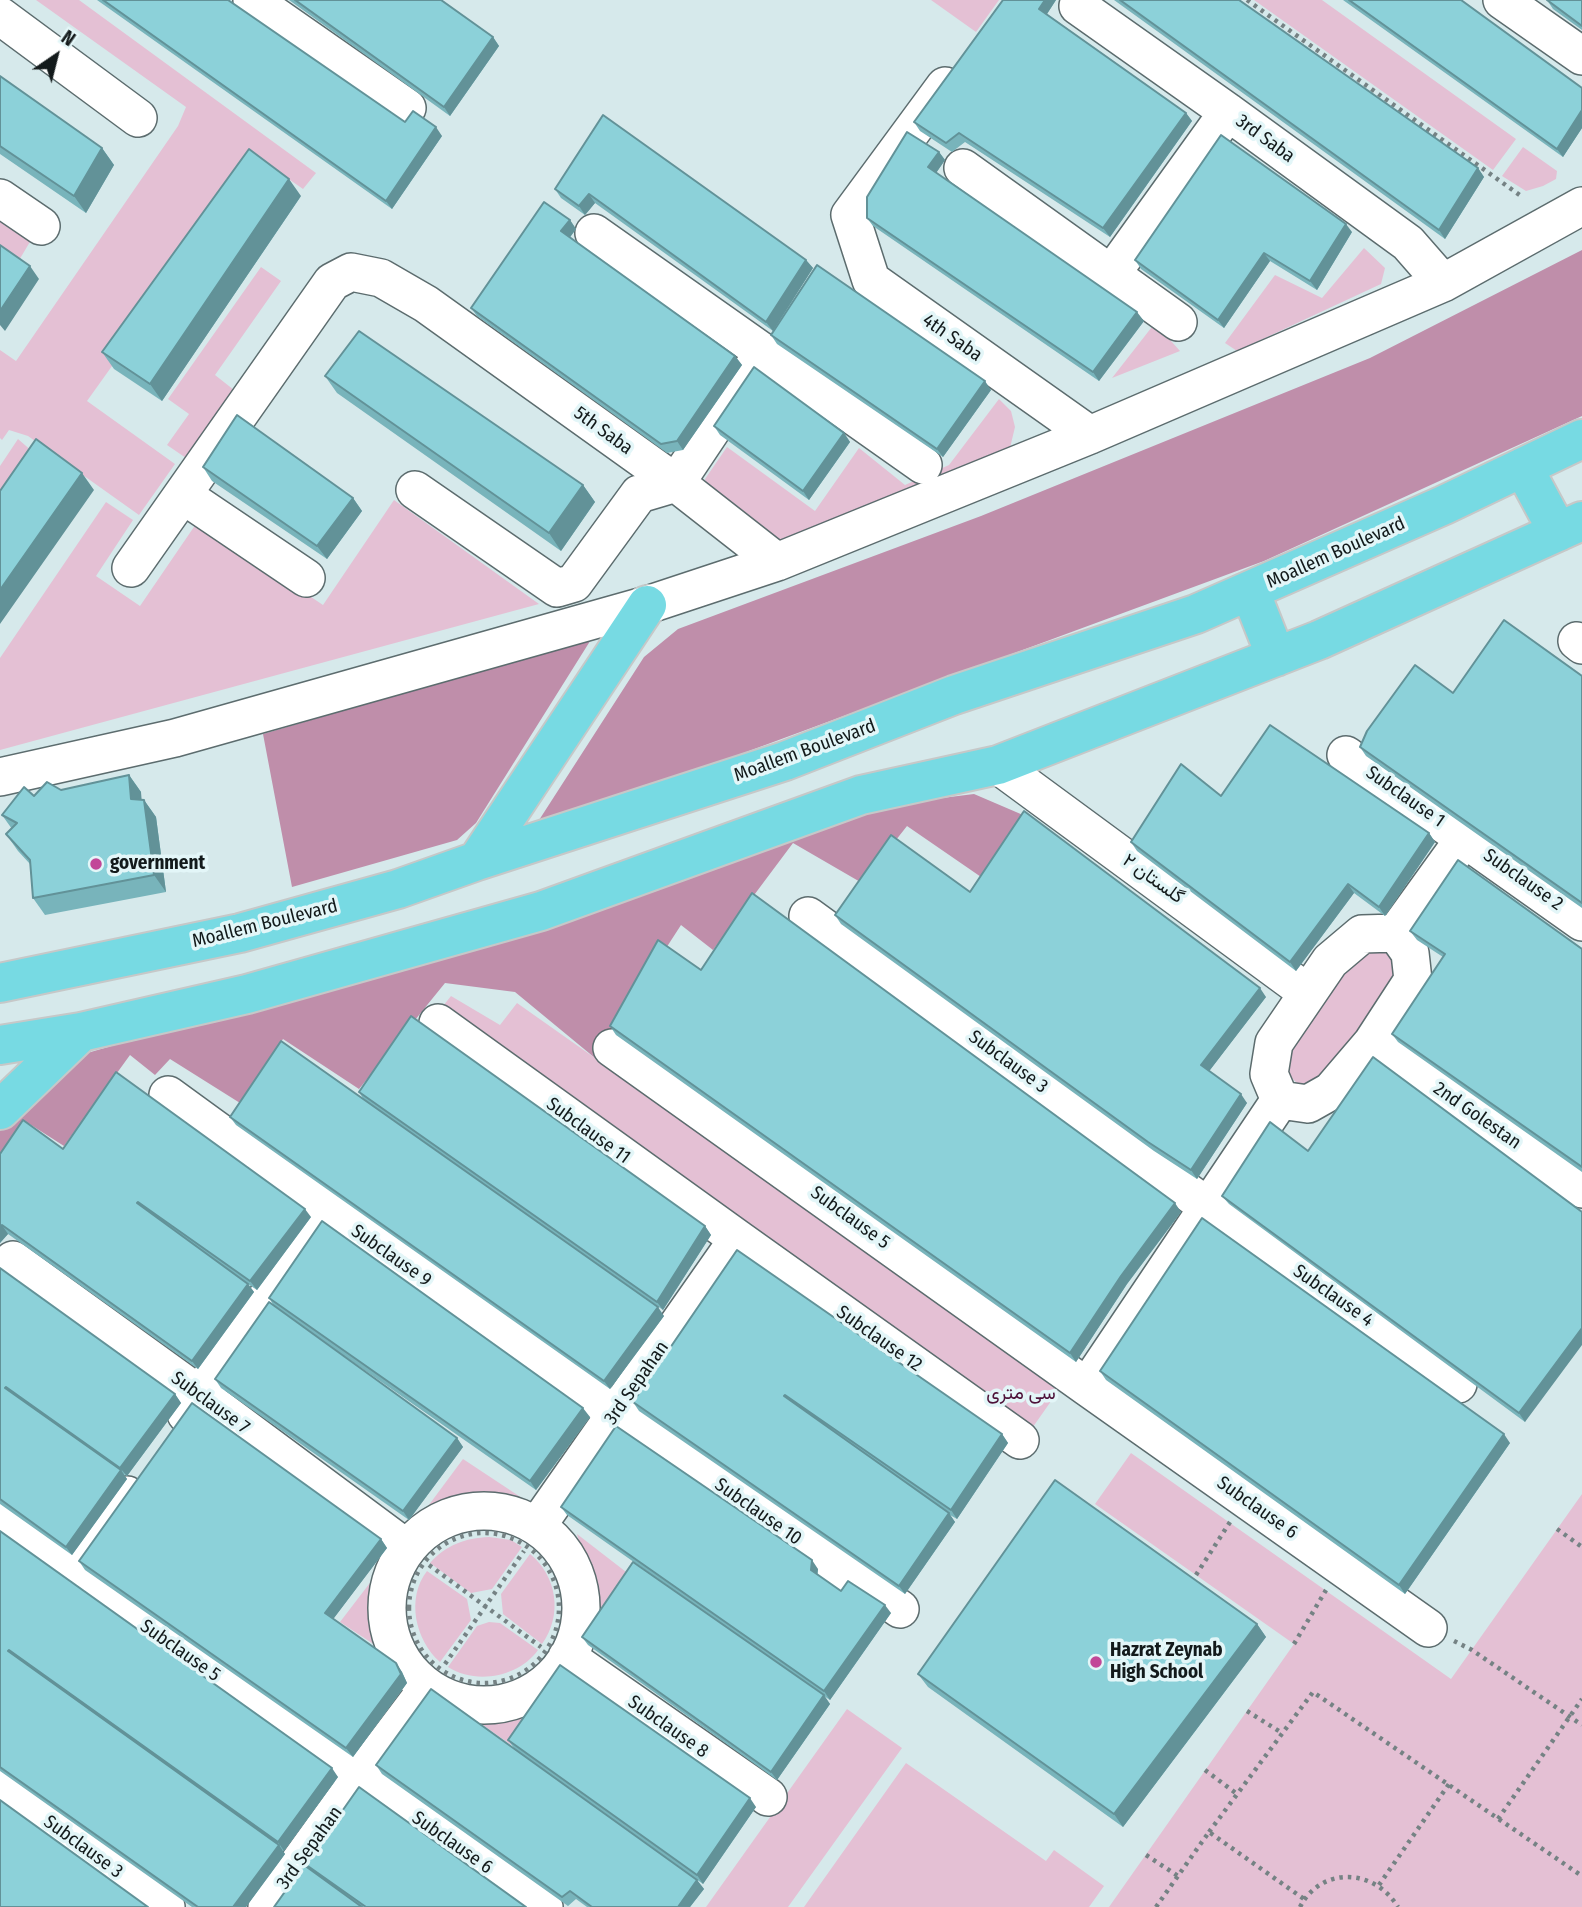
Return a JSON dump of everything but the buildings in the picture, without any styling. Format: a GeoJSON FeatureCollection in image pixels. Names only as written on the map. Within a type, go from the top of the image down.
{"type":"FeatureCollection","features":[{"type":"Feature","properties":{"kind":"main road","name":"Moallem Boulevard"},"geometry":{"type":"LineString","coordinates":[[0,983],[240,933],[398,889],[785,761],[954,695],[1196,614],[1444,506],[1582,439]]}},
{"type":"Feature","properties":{"kind":"main road"},"geometry":{"type":"LineString","coordinates":[[0,1045],[81,1032],[247,994],[541,911],[861,795],[998,765],[1319,640],[1570,526],[1523,467]]}},
{"type":"Feature","properties":{"kind":"main road"},"geometry":{"type":"LineString","coordinates":[[1250,591],[1276,657]]}},
{"type":"Feature","properties":{"kind":"main road"},"geometry":{"type":"LineString","coordinates":[[477,861],[647,605]]}},
{"type":"Feature","properties":{"kind":"main road"},"geometry":{"type":"LineString","coordinates":[[240,933],[247,994]]}},
{"type":"Feature","properties":{"kind":"main road"},"geometry":{"type":"LineString","coordinates":[[0,1110],[81,1032]]}},
{"type":"Feature","properties":{"kind":"street"},"geometry":{"type":"LineString","coordinates":[[252,0],[407,108]]}},
{"type":"Feature","properties":{"kind":"street"},"geometry":{"type":"LineString","coordinates":[[1519,5],[1582,56]]}},
{"type":"Feature","properties":{"kind":"street","name":"3rd Saba"},"geometry":{"type":"LineString","coordinates":[[1078,6],[1408,243],[1443,283]]}},
{"type":"Feature","properties":{"kind":"street"},"geometry":{"type":"LineString","coordinates":[[0,16],[138,118]]}},
{"type":"Feature","properties":{"kind":"street","name":"4th Saba"},"geometry":{"type":"LineString","coordinates":[[960,65],[850,215],[871,280],[1090,435]]}},
{"type":"Feature","properties":{"kind":"street"},"geometry":{"type":"LineString","coordinates":[[1112,273],[1228,112]]}},
{"type":"Feature","properties":{"kind":"street"},"geometry":{"type":"LineString","coordinates":[[963,168],[1178,321]]}},
{"type":"Feature","properties":{"kind":"street"},"geometry":{"type":"LineString","coordinates":[[0,198],[41,226]]}},
{"type":"Feature","properties":{"kind":"street"},"geometry":{"type":"LineString","coordinates":[[0,777],[175,738],[647,605],[777,562],[1090,435],[1443,283],[1582,206]]}},
{"type":"Feature","properties":{"kind":"street"},"geometry":{"type":"LineString","coordinates":[[594,233],[923,465]]}},
{"type":"Feature","properties":{"kind":"street","name":"5th Saba"},"geometry":{"type":"LineString","coordinates":[[131,568],[332,282],[351,272],[381,278],[426,304],[676,483],[777,562]]}},
{"type":"Feature","properties":{"kind":"street"},"geometry":{"type":"LineString","coordinates":[[415,490],[556,588],[574,583],[639,494],[676,483],[763,353]]}},
{"type":"Feature","properties":{"kind":"street"},"geometry":{"type":"LineString","coordinates":[[183,495],[306,578]]}},
{"type":"Feature","properties":{"kind":"street","name":"Subclause 1"},"geometry":{"type":"LineString","coordinates":[[1346,755],[1464,839]]}},
{"type":"Feature","properties":{"kind":"street","name":"گلستان ۲"},"geometry":{"type":"LineString","coordinates":[[998,765],[1308,993]]}},
{"type":"Feature","properties":{"kind":"street"},"geometry":{"type":"LineString","coordinates":[[1396,933],[1464,839]]}},
{"type":"Feature","properties":{"kind":"street","name":"Subclause 2"},"geometry":{"type":"LineString","coordinates":[[1464,839],[1582,922]]}},
{"type":"Feature","properties":{"kind":"street","name":"Subclause 3"},"geometry":{"type":"LineString","coordinates":[[807,916],[1208,1208]]}},
{"type":"Feature","properties":{"kind":"street"},"geometry":{"type":"LineString","coordinates":[[1280,1100],[1269,1074],[1274,1043],[1330,961],[1362,934],[1396,933]]}},
{"type":"Feature","properties":{"kind":"street"},"geometry":{"type":"LineString","coordinates":[[1280,1100],[1308,1104],[1331,1091],[1372,1043],[1413,980],[1410,953],[1396,933]]}},
{"type":"Feature","properties":{"kind":"street","name":"Subclause 11"},"geometry":{"type":"LineString","coordinates":[[438,1023],[738,1239]]}},
{"type":"Feature","properties":{"kind":"street","name":"2nd Golestan"},"geometry":{"type":"LineString","coordinates":[[1372,1043],[1582,1189]]}},
{"type":"Feature","properties":{"kind":"street","name":"Subclause 5"},"geometry":{"type":"LineString","coordinates":[[612,1048],[1087,1388]]}},
{"type":"Feature","properties":{"kind":"street","name":"Subclause 9"},"geometry":{"type":"LineString","coordinates":[[169,1095],[327,1211],[616,1414]]}},
{"type":"Feature","properties":{"kind":"street"},"geometry":{"type":"LineString","coordinates":[[1087,1388],[1280,1100]]}},
{"type":"Feature","properties":{"kind":"street","name":"Subclause 4"},"geometry":{"type":"LineString","coordinates":[[1208,1208],[1458,1384]]}},
{"type":"Feature","properties":{"kind":"street"},"geometry":{"type":"LineString","coordinates":[[167,1439],[327,1211]]}},
{"type":"Feature","properties":{"kind":"street","name":"3rd Sepahan"},"geometry":{"type":"LineString","coordinates":[[532,1537],[738,1239]]}},
{"type":"Feature","properties":{"kind":"street","name":"Subclause 12"},"geometry":{"type":"LineString","coordinates":[[738,1239],[1020,1440]]}},
{"type":"Feature","properties":{"kind":"street","name":"Subclause 7"},"geometry":{"type":"LineString","coordinates":[[13,1260],[416,1555]]}},
{"type":"Feature","properties":{"kind":"street","name":"Subclause 6"},"geometry":{"type":"LineString","coordinates":[[1087,1388],[1428,1628]]}},
{"type":"Feature","properties":{"kind":"street","name":"Subclause 10"},"geometry":{"type":"LineString","coordinates":[[616,1414],[900,1609]]}},
{"type":"Feature","properties":{"kind":"street"},"geometry":{"type":"LineString","coordinates":[[70,1573],[143,1473]]}},
{"type":"Feature","properties":{"kind":"street"},"geometry":{"type":"LineString","coordinates":[[482,1510],[511,1514],[532,1537],[559,1546],[574,1572],[581,1601],[579,1630],[557,1654],[547,1682],[520,1698],[489,1705],[457,1701],[435,1679],[406,1666],[391,1638],[386,1607],[391,1576],[416,1555],[427,1528],[453,1515],[482,1510]]}},
{"type":"Feature","properties":{"kind":"street","name":"Subclause 5"},"geometry":{"type":"LineString","coordinates":[[0,1522],[360,1778]]}},
{"type":"Feature","properties":{"kind":"street","name":"Subclause 8"},"geometry":{"type":"LineString","coordinates":[[557,1654],[768,1797]]}},
{"type":"Feature","properties":{"kind":"street","name":"3rd Sepahan"},"geometry":{"type":"LineString","coordinates":[[268,1907],[435,1679]]}},
{"type":"Feature","properties":{"kind":"street","name":"Subclause 6"},"geometry":{"type":"LineString","coordinates":[[360,1778],[544,1907]]}},
{"type":"Feature","properties":{"kind":"street","name":"Subclause 3"},"geometry":{"type":"LineString","coordinates":[[0,1788],[166,1907]]}},
{"type":"Feature","properties":{"kind":"path"},"geometry":{"type":"LineString","coordinates":[[1247,0],[1521,196]]}},
{"type":"Feature","properties":{"kind":"path"},"geometry":{"type":"LineString","coordinates":[[1196,1574],[1245,1499]]}},
{"type":"Feature","properties":{"kind":"path"},"geometry":{"type":"LineString","coordinates":[[1557,1530],[1582,1547]]}},
{"type":"Feature","properties":{"kind":"path"},"geometry":{"type":"LineString","coordinates":[[416,1555],[453,1540],[480,1533],[532,1537]]}},
{"type":"Feature","properties":{"kind":"path"},"geometry":{"type":"LineString","coordinates":[[435,1679],[532,1537]]}},
{"type":"Feature","properties":{"kind":"path"},"geometry":{"type":"LineString","coordinates":[[532,1537],[534,1551],[545,1563],[558,1594],[560,1610],[552,1642],[557,1654]]}},
{"type":"Feature","properties":{"kind":"path"},"geometry":{"type":"LineString","coordinates":[[416,1555],[557,1654]]}},
{"type":"Feature","properties":{"kind":"path"},"geometry":{"type":"LineString","coordinates":[[416,1555],[415,1578],[409,1605],[410,1619],[435,1679]]}},
{"type":"Feature","properties":{"kind":"path"},"geometry":{"type":"LineString","coordinates":[[1294,1644],[1340,1566]]}},
{"type":"Feature","properties":{"kind":"path"},"geometry":{"type":"LineString","coordinates":[[1428,1628],[1472,1650],[1582,1725]]}},
{"type":"Feature","properties":{"kind":"path"},"geometry":{"type":"LineString","coordinates":[[435,1679],[453,1676],[468,1682],[502,1682],[557,1654]]}},
{"type":"Feature","properties":{"kind":"path"},"geometry":{"type":"LineString","coordinates":[[1156,1907],[1313,1692],[1582,1876]]}},
{"type":"Feature","properties":{"kind":"path"},"geometry":{"type":"LineString","coordinates":[[1498,1819],[1582,1699]]}},
{"type":"Feature","properties":{"kind":"path"},"geometry":{"type":"LineString","coordinates":[[1247,1711],[1282,1733]]}},
{"type":"Feature","properties":{"kind":"path"},"geometry":{"type":"LineString","coordinates":[[1205,1770],[1237,1794]]}},
{"type":"Feature","properties":{"kind":"path"},"geometry":{"type":"LineString","coordinates":[[1379,1885],[1449,1784]]}},
{"type":"Feature","properties":{"kind":"path"},"geometry":{"type":"LineString","coordinates":[[1209,1832],[1304,1899]]}},
{"type":"Feature","properties":{"kind":"path"},"geometry":{"type":"LineString","coordinates":[[1146,1855],[1178,1876]]}},
{"type":"Feature","properties":{"kind":"path"},"geometry":{"type":"LineString","coordinates":[[1300,1907],[1316,1887],[1347,1877],[1364,1878],[1379,1885],[1392,1896],[1398,1907]]}},
{"type":"Feature","properties":{"kind":"green space"},"geometry":{"type":"Polygon","coordinates":[[[36,0],[79,0],[316,173],[303,189],[260,159],[87,401],[175,464],[139,515],[28,436],[9,430],[2,440],[0,438],[0,350],[16,361],[178,126],[186,107],[36,0]]]}},
{"type":"Feature","properties":{"kind":"green space"},"geometry":{"type":"Polygon","coordinates":[[[931,0],[999,0],[976,32],[931,0]]]}},
{"type":"Feature","properties":{"kind":"green space"},"geometry":{"type":"Polygon","coordinates":[[[1254,0],[1322,0],[1516,139],[1493,170],[1254,0]]]}},
{"type":"Feature","properties":{"kind":"green space"},"geometry":{"type":"Polygon","coordinates":[[[1523,147],[1557,171],[1556,179],[1526,191],[1502,176],[1523,147]]]}},
{"type":"Feature","properties":{"kind":"green space"},"geometry":{"type":"Polygon","coordinates":[[[0,212],[34,235],[18,262],[0,249],[0,212]]]}},
{"type":"Feature","properties":{"kind":"green space"},"geometry":{"type":"Polygon","coordinates":[[[1364,248],[1385,268],[1381,284],[1237,351],[1225,343],[1275,275],[1322,298],[1364,248]]]}},
{"type":"Feature","properties":{"kind":"green space"},"geometry":{"type":"Polygon","coordinates":[[[261,267],[281,281],[215,375],[234,390],[186,458],[167,445],[189,414],[168,399],[261,267]]]}},
{"type":"Feature","properties":{"kind":"green space"},"geometry":{"type":"Polygon","coordinates":[[[1155,323],[1180,351],[1112,378],[1155,323]]]}},
{"type":"Feature","properties":{"kind":"green space"},"geometry":{"type":"Polygon","coordinates":[[[999,399],[1011,411],[1015,427],[1009,452],[778,542],[709,495],[705,479],[727,447],[815,511],[859,448],[905,485],[949,465],[999,399]]]}},
{"type":"Feature","properties":{"kind":"green space"},"geometry":{"type":"Polygon","coordinates":[[[18,439],[41,459],[0,515],[0,466],[18,439]]]}},
{"type":"Feature","properties":{"kind":"green space"},"geometry":{"type":"Polygon","coordinates":[[[394,500],[539,604],[0,750],[0,658],[106,502],[133,520],[96,576],[140,606],[198,521],[323,605],[394,500]]]}},
{"type":"Feature","properties":{"kind":"green space"},"geometry":{"type":"Polygon","coordinates":[[[1358,948],[1385,949],[1400,966],[1399,983],[1313,1084],[1297,1083],[1281,1068],[1338,962],[1358,948]]]}},
{"type":"Feature","properties":{"kind":"green space","name":"سی متری"},"geometry":{"type":"Polygon","coordinates":[[[451,996],[500,1025],[517,1003],[1061,1387],[1028,1434],[439,1011],[451,996]]]}},
{"type":"Feature","properties":{"kind":"green space"},"geometry":{"type":"Polygon","coordinates":[[[1131,1453],[1451,1679],[1582,1494],[1582,1907],[1109,1907],[1294,1644],[1095,1504],[1131,1453]]]}},
{"type":"Feature","properties":{"kind":"green space"},"geometry":{"type":"Polygon","coordinates":[[[463,1459],[528,1502],[489,1501],[452,1508],[417,1521],[463,1459]]]}},
{"type":"Feature","properties":{"kind":"green space"},"geometry":{"type":"Polygon","coordinates":[[[577,1534],[630,1575],[592,1632],[591,1588],[577,1534]]]}},
{"type":"Feature","properties":{"kind":"green space"},"geometry":{"type":"Polygon","coordinates":[[[489,1537],[511,1540],[522,1547],[492,1589],[471,1593],[430,1563],[456,1544],[489,1537]]]}},
{"type":"Feature","properties":{"kind":"green space"},"geometry":{"type":"Polygon","coordinates":[[[530,1554],[546,1573],[554,1596],[553,1621],[542,1644],[503,1614],[501,1594],[530,1554]]]}},
{"type":"Feature","properties":{"kind":"green space"},"geometry":{"type":"Polygon","coordinates":[[[427,1571],[467,1599],[471,1620],[440,1662],[424,1642],[416,1618],[417,1594],[427,1571]]]}},
{"type":"Feature","properties":{"kind":"green space"},"geometry":{"type":"Polygon","coordinates":[[[376,1575],[377,1611],[384,1651],[340,1622],[376,1575]]]}},
{"type":"Feature","properties":{"kind":"green space"},"geometry":{"type":"Polygon","coordinates":[[[489,1622],[500,1623],[538,1650],[520,1667],[496,1675],[471,1676],[448,1667],[477,1626],[489,1622]]]}},
{"type":"Feature","properties":{"kind":"green space"},"geometry":{"type":"Polygon","coordinates":[[[550,1690],[511,1745],[463,1711],[508,1706],[550,1690]]]}},
{"type":"Feature","properties":{"kind":"green space"},"geometry":{"type":"Polygon","coordinates":[[[847,1709],[902,1748],[788,1907],[706,1907],[847,1709]]]}},
{"type":"Feature","properties":{"kind":"green space"},"geometry":{"type":"Polygon","coordinates":[[[906,1763],[1046,1861],[1054,1850],[1104,1886],[1089,1907],[804,1907],[906,1763]]]}},
{"type":"Feature","properties":{"kind":"shaded area"},"geometry":{"type":"Polygon","coordinates":[[[1582,250],[1582,416],[1264,561],[532,831],[644,657],[678,629],[981,516],[1370,358],[1582,250]]]}},
{"type":"Feature","properties":{"kind":"shaded area"},"geometry":{"type":"Polygon","coordinates":[[[592,638],[476,823],[457,840],[292,887],[263,734],[592,638]]]}},
{"type":"Feature","properties":{"kind":"shaded area"},"geometry":{"type":"Polygon","coordinates":[[[974,794],[1023,815],[984,879],[907,826],[862,883],[793,843],[713,950],[681,925],[595,1058],[515,992],[445,983],[359,1089],[283,1039],[240,1103],[170,1059],[155,1075],[130,1055],[64,1146],[28,1123],[0,1163],[0,1126],[77,1056],[652,889],[886,805],[974,794]]]}},
{"type":"Feature","properties":{"kind":"place","name":"government"},"geometry":{"type":"Point","coordinates":[96,864]}},
{"type":"Feature","properties":{"kind":"place","name":"Hazrat Zeynab High School"},"geometry":{"type":"Point","coordinates":[1096,1662]}}]}
